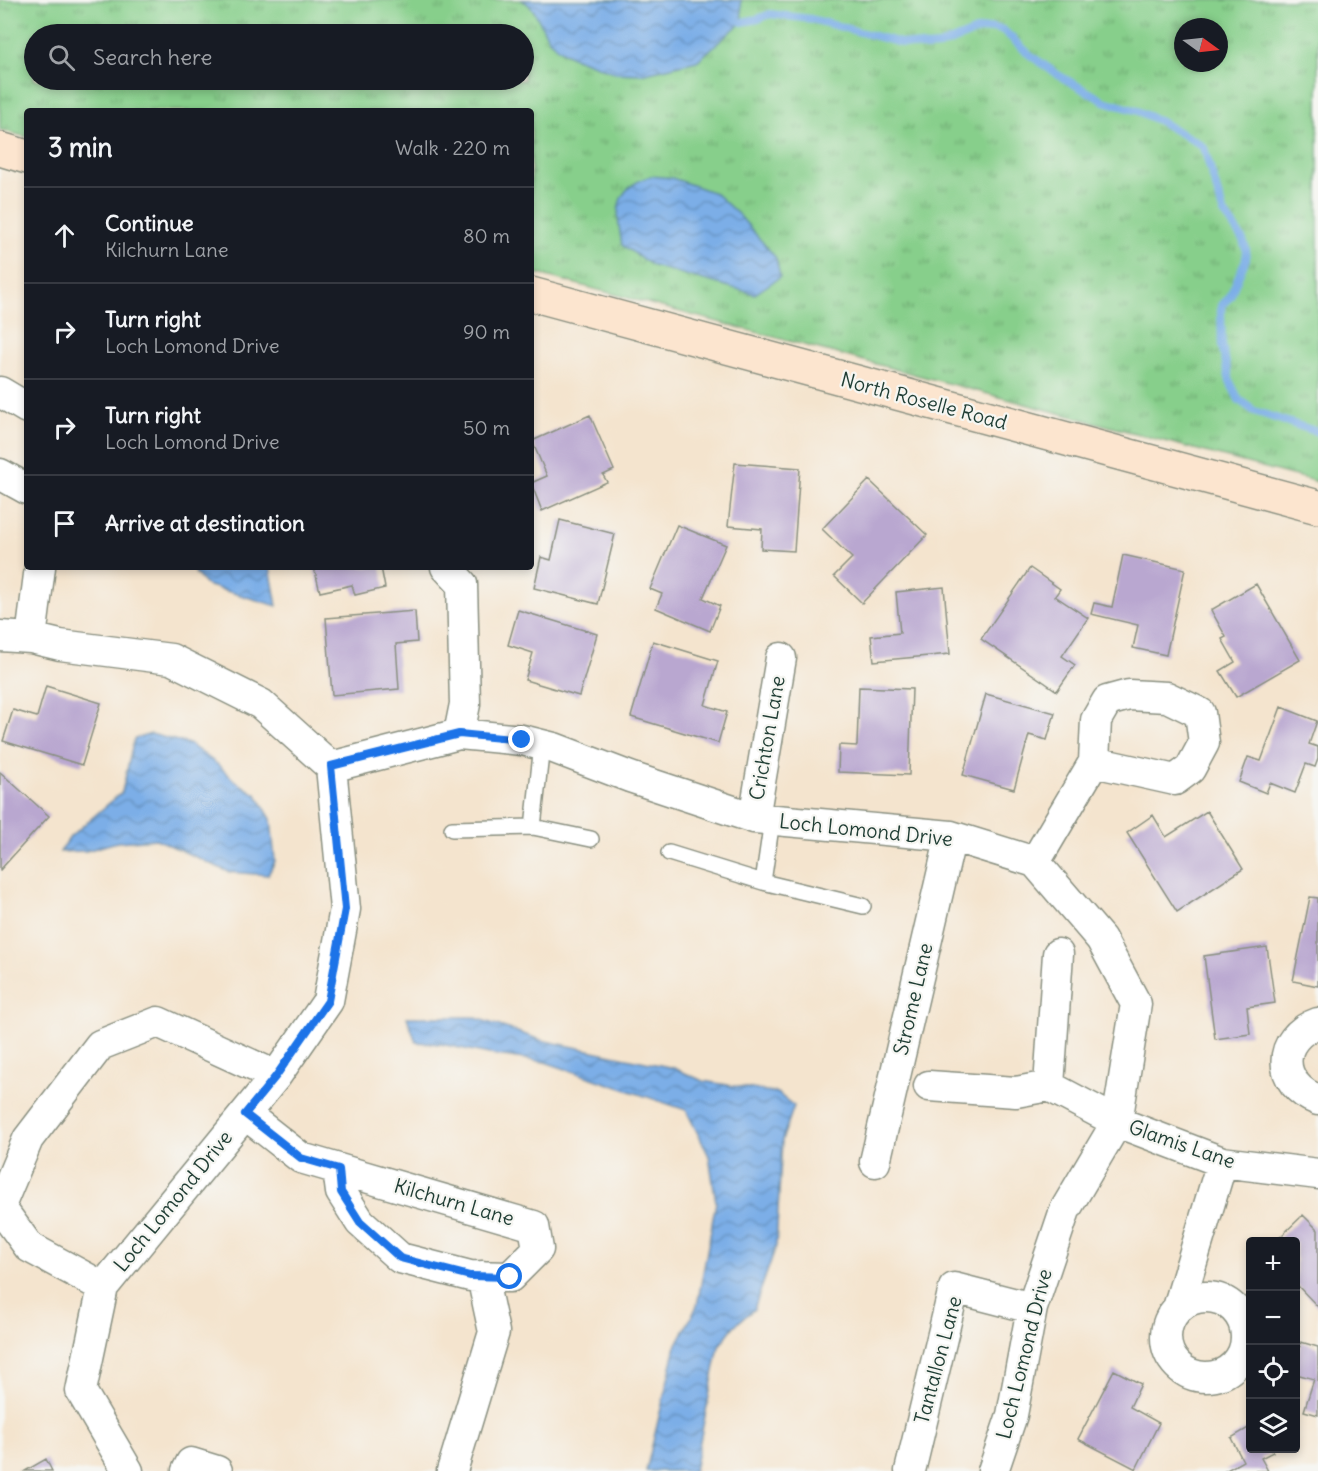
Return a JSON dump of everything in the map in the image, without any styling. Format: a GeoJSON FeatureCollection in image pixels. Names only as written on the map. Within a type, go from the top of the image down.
{"type":"FeatureCollection","features":[{"type":"Feature","properties":{"kind":"main road"},"geometry":{"type":"LineString","coordinates":[[0,149],[24,156]]}},
{"type":"Feature","properties":{"kind":"main road","name":"North Roselle Road"},"geometry":{"type":"LineString","coordinates":[[534,295],[1318,507]]}},
{"type":"Feature","properties":{"kind":"street"},"geometry":{"type":"LineString","coordinates":[[0,392],[24,406]]}},
{"type":"Feature","properties":{"kind":"street"},"geometry":{"type":"LineString","coordinates":[[0,474],[24,487]]}},
{"type":"Feature","properties":{"kind":"street"},"geometry":{"type":"LineString","coordinates":[[31,638],[40,570]]}},
{"type":"Feature","properties":{"kind":"street"},"geometry":{"type":"LineString","coordinates":[[459,734],[465,704],[462,573]]}},
{"type":"Feature","properties":{"kind":"street"},"geometry":{"type":"LineString","coordinates":[[0,636],[31,638],[60,645],[171,659],[261,704],[331,766]]}},
{"type":"Feature","properties":{"kind":"street","name":"Crichton Lane"},"geometry":{"type":"LineString","coordinates":[[763,819],[781,658]]}},
{"type":"Feature","properties":{"kind":"street","name":"Loch Lomond Drive"},"geometry":{"type":"LineString","coordinates":[[128,1471],[81,1391],[103,1287],[276,1076],[328,1001],[345,909],[331,766],[459,734],[522,740],[542,745],[763,819],[951,836],[1035,862],[1101,939],[1136,1004],[1117,1122],[1065,1210],[1032,1308],[1012,1415],[993,1471]]}},
{"type":"Feature","properties":{"kind":"street"},"geometry":{"type":"LineString","coordinates":[[1035,862],[1094,762]]}},
{"type":"Feature","properties":{"kind":"street","name":"Strome Lane"},"geometry":{"type":"LineString","coordinates":[[875,1162],[951,836]]}},
{"type":"Feature","properties":{"kind":"street"},"geometry":{"type":"LineString","coordinates":[[929,1086],[1016,1092],[1049,1086],[1058,954]]}},
{"type":"Feature","properties":{"kind":"street"},"geometry":{"type":"LineString","coordinates":[[103,1287],[29,1247],[0,1206],[28,1139],[100,1044],[158,1022],[276,1076]]}},
{"type":"Feature","properties":{"kind":"street"},"geometry":{"type":"LineString","coordinates":[[1318,1023],[1303,1029],[1293,1040],[1287,1054],[1287,1070],[1294,1084],[1305,1095],[1318,1100]]}},
{"type":"Feature","properties":{"kind":"street","name":"Glamis Lane"},"geometry":{"type":"LineString","coordinates":[[1049,1086],[1117,1122],[1222,1162],[1318,1174]]}},
{"type":"Feature","properties":{"kind":"street","name":"Kilchurn Lane"},"geometry":{"type":"LineString","coordinates":[[245,1114],[301,1158],[339,1169],[534,1226],[538,1249],[510,1277],[470,1276],[400,1258],[360,1222],[341,1192],[339,1169]]}},
{"type":"Feature","properties":{"kind":"street"},"geometry":{"type":"LineString","coordinates":[[1178,1308],[1222,1162]]}},
{"type":"Feature","properties":{"kind":"street"},"geometry":{"type":"LineString","coordinates":[[452,1471],[494,1332],[482,1276]]}},
{"type":"Feature","properties":{"kind":"street","name":"Tantallon Lane"},"geometry":{"type":"LineString","coordinates":[[910,1471],[954,1287],[1032,1308]]}},
{"type":"Feature","properties":{"kind":"street"},"geometry":{"type":"LineString","coordinates":[[188,1471],[191,1463],[217,1471]]}},
{"type":"Feature","properties":{"kind":"lane"},"geometry":{"type":"LineString","coordinates":[[533,827],[542,745]]}},
{"type":"Feature","properties":{"kind":"lane"},"geometry":{"type":"LineString","coordinates":[[763,819],[763,882]]}},
{"type":"Feature","properties":{"kind":"lane"},"geometry":{"type":"LineString","coordinates":[[452,830],[533,827],[591,839]]}},
{"type":"Feature","properties":{"kind":"lane"},"geometry":{"type":"LineString","coordinates":[[669,853],[763,882],[863,906]]}},
{"type":"Feature","properties":{"kind":"green space"},"geometry":{"type":"Polygon","coordinates":[[[0,0],[1318,0],[1318,482],[534,273],[534,108],[24,108],[24,136],[0,130],[0,0]]]}},
{"type":"Feature","properties":{"kind":"water"},"geometry":{"type":"Polygon","coordinates":[[[521,0],[741,0],[742,22],[697,61],[641,74],[616,73],[570,56],[557,48],[548,38],[534,11],[521,0]]]}},
{"type":"Feature","properties":{"kind":"water"},"geometry":{"type":"Polygon","coordinates":[[[651,176],[672,178],[715,193],[740,216],[776,258],[780,277],[755,294],[653,266],[622,245],[618,212],[623,195],[629,187],[651,176]]]}},
{"type":"Feature","properties":{"kind":"water"},"geometry":{"type":"Polygon","coordinates":[[[195,570],[271,570],[277,606],[206,585],[194,572],[195,570]]]}},
{"type":"Feature","properties":{"kind":"water"},"geometry":{"type":"Polygon","coordinates":[[[151,734],[189,744],[217,764],[235,781],[257,795],[271,819],[275,861],[268,875],[229,872],[156,839],[117,842],[86,851],[60,852],[70,837],[122,792],[134,739],[151,734]]]}},
{"type":"Feature","properties":{"kind":"water"},"geometry":{"type":"Polygon","coordinates":[[[407,1017],[473,1017],[541,1040],[674,1068],[703,1081],[777,1093],[794,1106],[782,1140],[776,1246],[754,1309],[734,1326],[719,1346],[694,1471],[646,1471],[676,1346],[697,1306],[716,1202],[709,1156],[686,1110],[545,1062],[441,1044],[416,1042],[407,1017]]]}},
{"type":"Feature","properties":{"kind":"building"},"geometry":{"type":"Polygon","coordinates":[[[590,415],[614,470],[603,475],[607,482],[542,511],[534,491],[534,482],[547,476],[534,446],[534,440],[590,415]]]}},
{"type":"Feature","properties":{"kind":"building"},"geometry":{"type":"Polygon","coordinates":[[[735,463],[800,468],[794,551],[761,549],[762,529],[728,526],[735,463]]]}},
{"type":"Feature","properties":{"kind":"building"},"geometry":{"type":"Polygon","coordinates":[[[869,480],[927,535],[862,603],[834,576],[852,558],[822,529],[869,480]]]}},
{"type":"Feature","properties":{"kind":"building"},"geometry":{"type":"Polygon","coordinates":[[[560,520],[615,534],[598,604],[534,588],[541,557],[551,560],[560,520]]]}},
{"type":"Feature","properties":{"kind":"building"},"geometry":{"type":"Polygon","coordinates":[[[677,525],[726,545],[703,598],[720,606],[710,631],[656,608],[662,594],[650,589],[677,525]]]}},
{"type":"Feature","properties":{"kind":"building"},"geometry":{"type":"Polygon","coordinates":[[[1123,555],[1185,569],[1166,655],[1133,648],[1138,625],[1091,614],[1094,603],[1112,607],[1123,555]]]}},
{"type":"Feature","properties":{"kind":"building"},"geometry":{"type":"Polygon","coordinates":[[[1030,568],[1060,589],[1055,596],[1088,618],[1062,656],[1075,665],[1057,691],[981,639],[1030,568]]]}},
{"type":"Feature","properties":{"kind":"building"},"geometry":{"type":"Polygon","coordinates":[[[315,570],[382,570],[385,588],[355,595],[352,585],[320,592],[315,570]]]}},
{"type":"Feature","properties":{"kind":"building"},"geometry":{"type":"Polygon","coordinates":[[[1256,584],[1300,660],[1236,697],[1220,671],[1235,662],[1222,639],[1226,637],[1211,610],[1256,584]]]}},
{"type":"Feature","properties":{"kind":"building"},"geometry":{"type":"Polygon","coordinates":[[[944,587],[950,654],[874,661],[871,636],[900,633],[896,592],[944,587]]]}},
{"type":"Feature","properties":{"kind":"building"},"geometry":{"type":"Polygon","coordinates":[[[518,610],[597,634],[579,696],[525,680],[533,653],[508,645],[518,610]]]}},
{"type":"Feature","properties":{"kind":"building"},"geometry":{"type":"Polygon","coordinates":[[[415,611],[417,642],[396,644],[399,689],[332,695],[326,618],[415,611]]]}},
{"type":"Feature","properties":{"kind":"building"},"geometry":{"type":"Polygon","coordinates":[[[653,641],[718,661],[705,705],[727,712],[718,743],[631,717],[653,641]]]}},
{"type":"Feature","properties":{"kind":"building"},"geometry":{"type":"Polygon","coordinates":[[[46,686],[101,703],[82,765],[3,741],[13,710],[37,717],[46,686]]]}},
{"type":"Feature","properties":{"kind":"building"},"geometry":{"type":"Polygon","coordinates":[[[859,687],[912,689],[909,775],[838,772],[839,745],[857,746],[859,687]]]}},
{"type":"Feature","properties":{"kind":"building"},"geometry":{"type":"Polygon","coordinates":[[[986,694],[1055,713],[1047,740],[1029,735],[1014,789],[963,775],[986,694]]]}},
{"type":"Feature","properties":{"kind":"building"},"geometry":{"type":"Polygon","coordinates":[[[1281,707],[1317,721],[1309,744],[1318,747],[1318,759],[1315,767],[1306,764],[1295,793],[1270,783],[1266,793],[1239,782],[1248,757],[1261,761],[1281,707]]]}},
{"type":"Feature","properties":{"kind":"building"},"geometry":{"type":"Polygon","coordinates":[[[0,772],[49,816],[0,870],[0,772]]]}},
{"type":"Feature","properties":{"kind":"building"},"geometry":{"type":"Polygon","coordinates":[[[1207,811],[1243,869],[1177,912],[1127,833],[1153,815],[1166,837],[1207,811]]]}},
{"type":"Feature","properties":{"kind":"building"},"geometry":{"type":"Polygon","coordinates":[[[1310,897],[1318,898],[1318,986],[1293,981],[1310,897]]]}},
{"type":"Feature","properties":{"kind":"building"},"geometry":{"type":"Polygon","coordinates":[[[1267,947],[1275,1003],[1247,1007],[1250,1034],[1215,1039],[1204,956],[1267,947]]]}},
{"type":"Feature","properties":{"kind":"building"},"geometry":{"type":"Polygon","coordinates":[[[1303,1215],[1318,1230],[1318,1307],[1300,1288],[1300,1237],[1280,1237],[1303,1215]]]}},
{"type":"Feature","properties":{"kind":"building"},"geometry":{"type":"Polygon","coordinates":[[[1301,1342],[1318,1347],[1318,1415],[1304,1411],[1314,1379],[1300,1375],[1301,1342]]]}},
{"type":"Feature","properties":{"kind":"building"},"geometry":{"type":"Polygon","coordinates":[[[1114,1370],[1141,1384],[1130,1407],[1159,1423],[1136,1469],[1078,1439],[1114,1370]]]}},
{"type":"Feature","properties":{"kind":"building"},"geometry":{"type":"Polygon","coordinates":[[[1246,1429],[1246,1453],[1271,1453],[1261,1458],[1268,1471],[1225,1471],[1243,1461],[1231,1438],[1246,1429]]]}},
{"type":"Feature","properties":{"kind":"building"},"geometry":{"type":"Polygon","coordinates":[[[46,1459],[52,1471],[25,1471],[46,1459]]]}},
{"type":"Feature","properties":{"kind":"waterway"},"geometry":{"type":"LineString","coordinates":[[742,22],[770,14],[811,19],[901,43],[927,47],[939,46],[979,30],[993,28],[1003,30],[1030,55],[1058,75],[1104,101],[1138,111],[1198,143],[1204,148],[1223,211],[1243,240],[1246,249],[1246,259],[1230,297],[1222,305],[1221,311],[1222,345],[1230,382],[1239,400],[1254,411],[1318,432]]}},
{"type":"Feature","properties":{"kind":"route"},"geometry":{"type":"LineString","coordinates":[[510,1277],[470,1276],[400,1258],[360,1222],[341,1192],[339,1169],[301,1158],[245,1114],[276,1076],[328,1001],[345,909],[331,766],[459,734],[522,740]]}}]}
